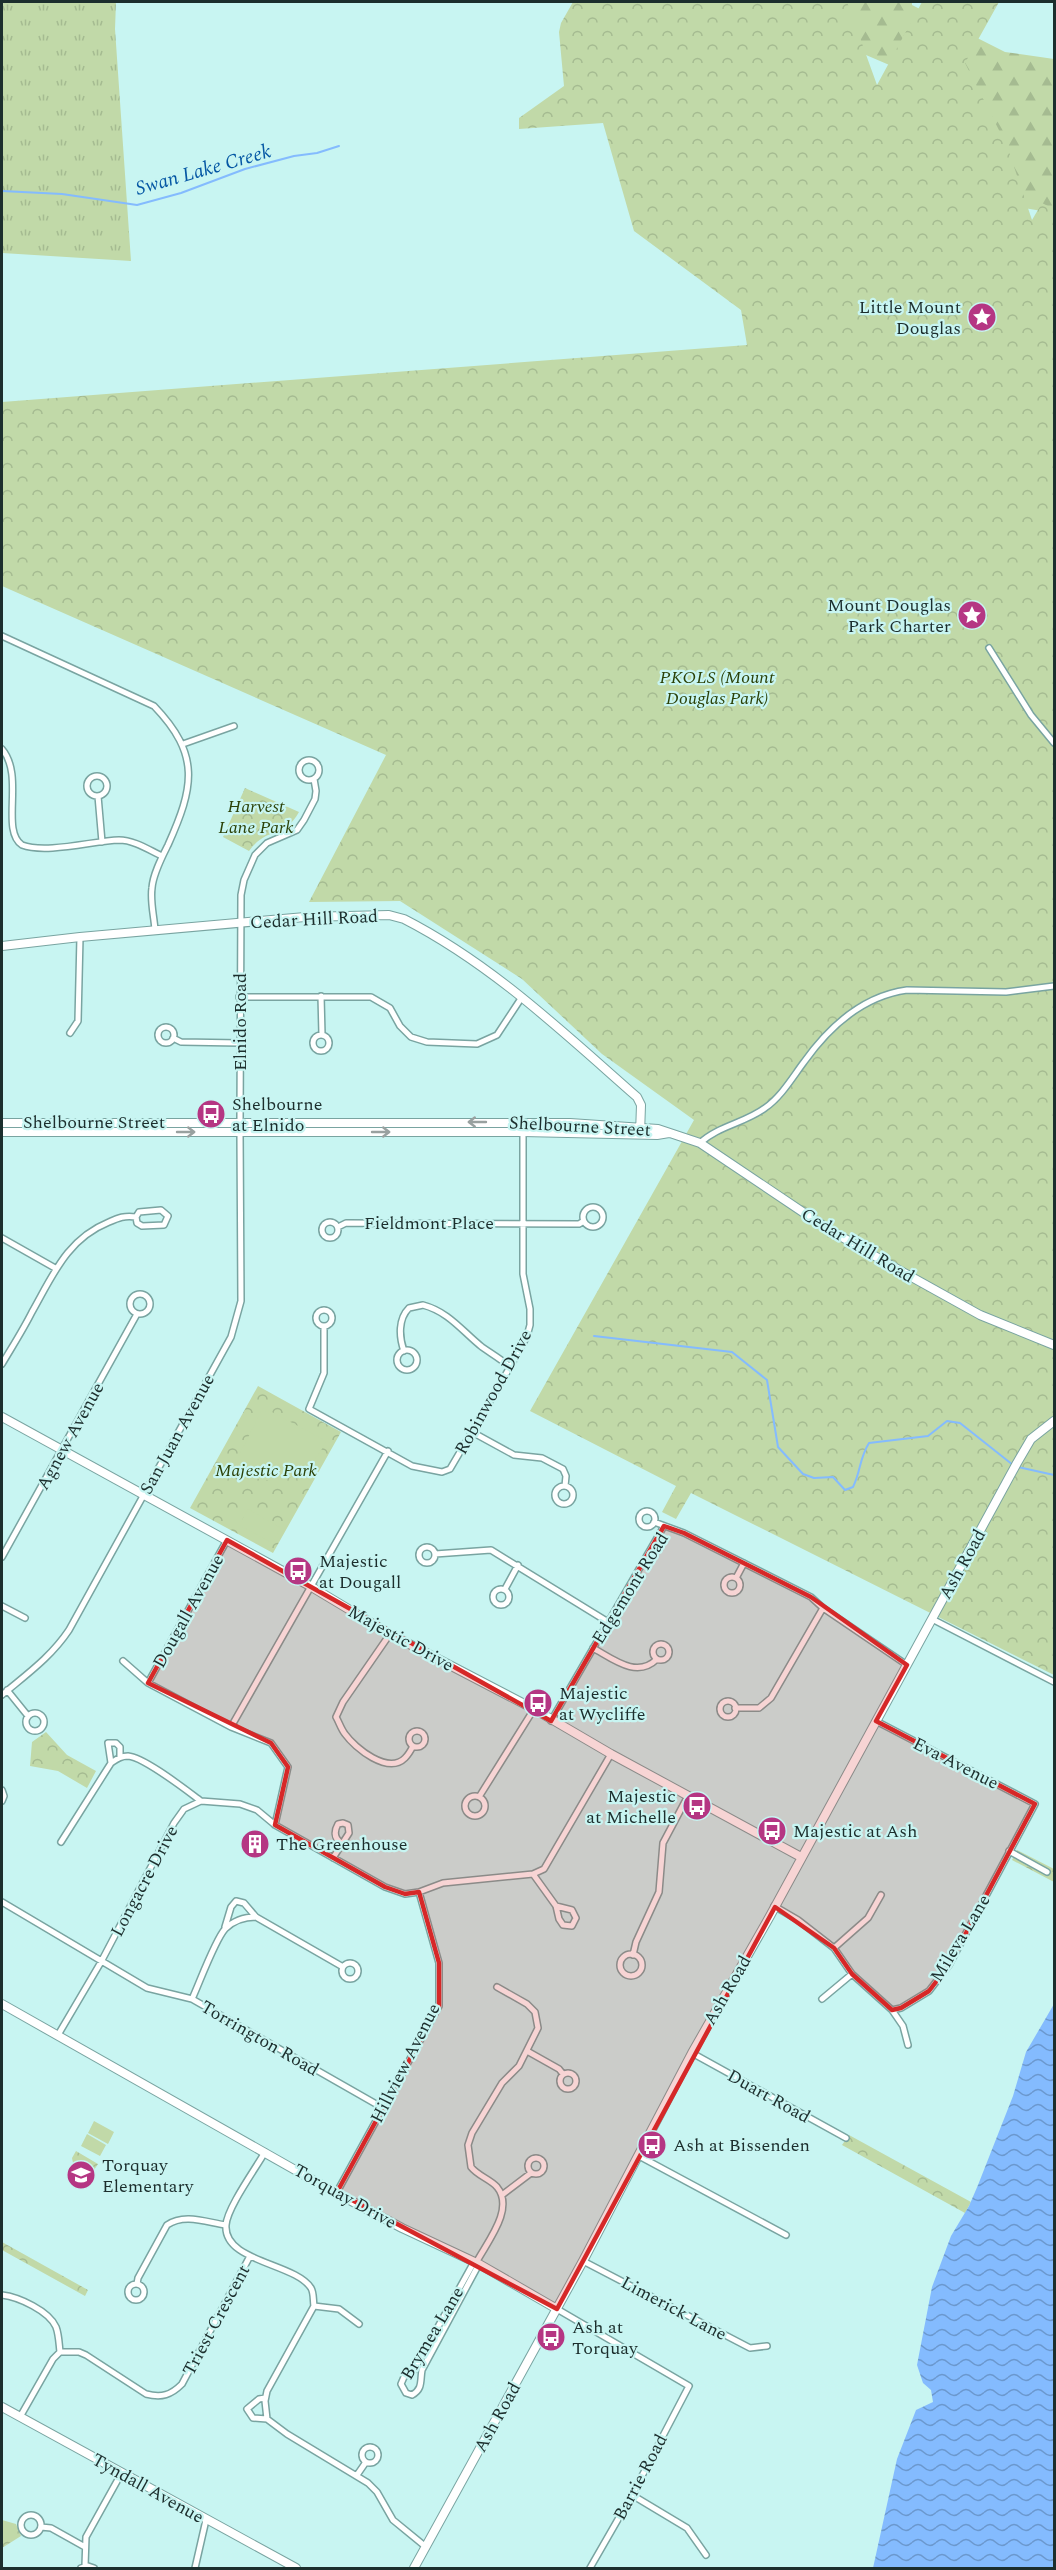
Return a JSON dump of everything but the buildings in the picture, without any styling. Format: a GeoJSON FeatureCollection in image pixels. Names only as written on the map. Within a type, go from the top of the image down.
{"type":"FeatureCollection","features":[{"type":"Feature","properties":{"kind":"main road","name":"Cedar Hill Road"},"geometry":{"type":"LineString","coordinates":[[2,946],[305,917],[396,916],[413,923],[522,997],[637,1097],[641,1105],[640,1130]]}},
{"type":"Feature","properties":{"kind":"main road","name":"Shelbourne Street"},"geometry":{"type":"LineString","coordinates":[[2,1122],[596,1123],[657,1135],[669,1133]]}},
{"type":"Feature","properties":{"kind":"main road"},"geometry":{"type":"LineString","coordinates":[[240,1122],[240,1132]]}},
{"type":"Feature","properties":{"kind":"main road","name":"Shelbourne Street"},"geometry":{"type":"LineString","coordinates":[[2,1132],[640,1130]]}},
{"type":"Feature","properties":{"kind":"main road","name":"Cedar Hill Road"},"geometry":{"type":"LineString","coordinates":[[669,1133],[700,1143],[828,1229],[980,1315],[1054,1345]]}},
{"type":"Feature","properties":{"kind":"main road","name":"Majestic Drive"},"geometry":{"type":"LineString","coordinates":[[2,1417],[310,1586],[390,1634],[534,1709],[550,1721],[801,1857]]}},
{"type":"Feature","properties":{"kind":"main road","name":"Ash Road"},"geometry":{"type":"LineString","coordinates":[[414,2568],[557,2309],[692,2053],[1017,1463],[1031,1439],[1054,1421]]}},
{"type":"Feature","properties":{"kind":"main road","name":"Torquay Drive"},"geometry":{"type":"LineString","coordinates":[[2,2004],[402,2228],[476,2263],[557,2309]]}},
{"type":"Feature","properties":{"kind":"main road","name":"Tyndall Avenue"},"geometry":{"type":"LineString","coordinates":[[2,2407],[296,2568]]}},
{"type":"Feature","properties":{"kind":"street"},"geometry":{"type":"LineString","coordinates":[[2,636],[154,706],[169,722],[183,744],[189,773],[188,790],[184,810],[162,856],[152,887],[155,930]]}},
{"type":"Feature","properties":{"kind":"street"},"geometry":{"type":"LineString","coordinates":[[989,648],[1031,715],[1054,743]]}},
{"type":"Feature","properties":{"kind":"street"},"geometry":{"type":"LineString","coordinates":[[183,744],[234,726]]}},
{"type":"Feature","properties":{"kind":"street"},"geometry":{"type":"LineString","coordinates":[[2,750],[8,760],[9,769],[5,798]]}},
{"type":"Feature","properties":{"kind":"street","name":"Elnido Road"},"geometry":{"type":"LineString","coordinates":[[240,1122],[241,895],[255,855],[267,843],[297,830],[315,799],[314,779]]}},
{"type":"Feature","properties":{"kind":"street"},"geometry":{"type":"LineString","coordinates":[[98,796],[102,842]]}},
{"type":"Feature","properties":{"kind":"street"},"geometry":{"type":"LineString","coordinates":[[5,829],[18,844],[27,847],[128,841],[162,856]]}},
{"type":"Feature","properties":{"kind":"street"},"geometry":{"type":"LineString","coordinates":[[70,1033],[78,1021],[81,937]]}},
{"type":"Feature","properties":{"kind":"street"},"geometry":{"type":"LineString","coordinates":[[700,1143],[709,1135],[765,1108],[783,1090],[825,1036],[846,1016],[866,1002],[894,991],[1006,992],[1054,986]]}},
{"type":"Feature","properties":{"kind":"street"},"geometry":{"type":"LineString","coordinates":[[321,996],[322,1035]]}},
{"type":"Feature","properties":{"kind":"street"},"geometry":{"type":"LineString","coordinates":[[239,997],[371,996],[390,1008],[400,1026],[411,1037],[428,1042],[477,1044],[497,1035],[522,997]]}},
{"type":"Feature","properties":{"kind":"street"},"geometry":{"type":"LineString","coordinates":[[173,1038],[181,1042],[240,1043]]}},
{"type":"Feature","properties":{"kind":"street","name":"Robinwood Drive"},"geometry":{"type":"LineString","coordinates":[[324,1326],[324,1373],[309,1409],[412,1466],[428,1471],[442,1472],[450,1469],[527,1336],[531,1317],[524,1283],[523,1122]]}},
{"type":"Feature","properties":{"kind":"street","name":"San Juan Avenue"},"geometry":{"type":"LineString","coordinates":[[2,1695],[44,1662],[58,1647],[231,1337],[238,1319],[241,1300],[240,1132]]}},
{"type":"Feature","properties":{"kind":"street"},"geometry":{"type":"LineString","coordinates":[[161,1210],[168,1216],[164,1225],[151,1226],[139,1225],[136,1217],[141,1211],[161,1210]]}},
{"type":"Feature","properties":{"kind":"street"},"geometry":{"type":"LineString","coordinates":[[2,1364],[55,1268],[72,1245],[86,1233],[122,1216],[136,1217]]}},
{"type":"Feature","properties":{"kind":"street","name":"Fieldmont Place"},"geometry":{"type":"LineString","coordinates":[[338,1227],[346,1223],[579,1224],[584,1221]]}},
{"type":"Feature","properties":{"kind":"street"},"geometry":{"type":"LineString","coordinates":[[2,1238],[55,1268]]}},
{"type":"Feature","properties":{"kind":"street"},"geometry":{"type":"LineString","coordinates":[[404,1351],[401,1343],[401,1321],[410,1308],[423,1305],[451,1318],[484,1348],[496,1354],[510,1367]]}},
{"type":"Feature","properties":{"kind":"street","name":"Agnew Avenue"},"geometry":{"type":"LineString","coordinates":[[2,1557],[137,1314]]}},
{"type":"Feature","properties":{"kind":"street"},"geometry":{"type":"LineString","coordinates":[[472,1432],[514,1455],[536,1457],[563,1469],[567,1476],[565,1486]]}},
{"type":"Feature","properties":{"kind":"street"},"geometry":{"type":"LineString","coordinates":[[231,1727],[388,1451]]}},
{"type":"Feature","properties":{"kind":"street"},"geometry":{"type":"LineString","coordinates":[[654,1522],[664,1526]]}},
{"type":"Feature","properties":{"kind":"street","name":"Edgemont Road"},"geometry":{"type":"LineString","coordinates":[[550,1721],[664,1526],[684,1533],[811,1597],[823,1608],[907,1665]]}},
{"type":"Feature","properties":{"kind":"street","name":"Dougall Avenue"},"geometry":{"type":"LineString","coordinates":[[148,1683],[227,1540]]}},
{"type":"Feature","properties":{"kind":"street"},"geometry":{"type":"LineString","coordinates":[[435,1554],[491,1550],[519,1565],[608,1622]]}},
{"type":"Feature","properties":{"kind":"street"},"geometry":{"type":"LineString","coordinates":[[736,1578],[744,1563]]}},
{"type":"Feature","properties":{"kind":"street"},"geometry":{"type":"LineString","coordinates":[[505,1590],[519,1565]]}},
{"type":"Feature","properties":{"kind":"street"},"geometry":{"type":"LineString","coordinates":[[2,1606],[25,1618]]}},
{"type":"Feature","properties":{"kind":"street"},"geometry":{"type":"LineString","coordinates":[[735,1708],[759,1708],[771,1698],[823,1608]]}},
{"type":"Feature","properties":{"kind":"street"},"geometry":{"type":"LineString","coordinates":[[932,1619],[1054,1682]]}},
{"type":"Feature","properties":{"kind":"street"},"geometry":{"type":"LineString","coordinates":[[390,1634],[336,1717],[345,1734],[359,1748],[386,1763],[399,1762],[405,1758],[413,1746]]}},
{"type":"Feature","properties":{"kind":"street"},"geometry":{"type":"LineString","coordinates":[[593,1648],[638,1669],[650,1666],[657,1659]]}},
{"type":"Feature","properties":{"kind":"street"},"geometry":{"type":"LineString","coordinates":[[123,1661],[148,1683],[231,1727],[271,1743],[288,1767],[275,1825]]}},
{"type":"Feature","properties":{"kind":"street"},"geometry":{"type":"LineString","coordinates":[[7,1690],[28,1716]]}},
{"type":"Feature","properties":{"kind":"street"},"geometry":{"type":"LineString","coordinates":[[479,1797],[534,1709]]}},
{"type":"Feature","properties":{"kind":"street","name":"Eva Avenue"},"geometry":{"type":"LineString","coordinates":[[876,1721],[1035,1804]]}},
{"type":"Feature","properties":{"kind":"street"},"geometry":{"type":"LineString","coordinates":[[111,1763],[108,1743],[116,1743],[120,1747],[120,1757]]}},
{"type":"Feature","properties":{"kind":"street"},"geometry":{"type":"LineString","coordinates":[[61,1842],[111,1763],[120,1757],[131,1756],[156,1769],[201,1801],[240,1804],[257,1810],[275,1825],[333,1858],[385,1887],[405,1894],[419,1892],[443,1883],[533,1874],[544,1869],[611,1754]]}},
{"type":"Feature","properties":{"kind":"street"},"geometry":{"type":"LineString","coordinates":[[2,1790],[4,1796],[2,1801]]}},
{"type":"Feature","properties":{"kind":"street"},"geometry":{"type":"LineString","coordinates":[[633,1955],[636,1942],[660,1892],[663,1843],[688,1796]]}},
{"type":"Feature","properties":{"kind":"street","name":"Longacre Drive"},"geometry":{"type":"LineString","coordinates":[[58,2036],[101,1962],[174,1823],[184,1809],[201,1801]]}},
{"type":"Feature","properties":{"kind":"street","name":"Mileva Lane"},"geometry":{"type":"LineString","coordinates":[[892,2010],[901,2008],[929,1991],[949,1965],[1035,1804]]}},
{"type":"Feature","properties":{"kind":"street"},"geometry":{"type":"LineString","coordinates":[[333,1858],[341,1843]]}},
{"type":"Feature","properties":{"kind":"street"},"geometry":{"type":"LineString","coordinates":[[1010,1851],[1047,1872]]}},
{"type":"Feature","properties":{"kind":"street"},"geometry":{"type":"LineString","coordinates":[[533,1874],[556,1906]]}},
{"type":"Feature","properties":{"kind":"street","name":"Hillview Avenue"},"geometry":{"type":"LineString","coordinates":[[337,2192],[439,2006],[439,1963],[419,1892]]}},
{"type":"Feature","properties":{"kind":"street"},"geometry":{"type":"LineString","coordinates":[[834,1948],[868,1918],[881,1895]]}},
{"type":"Feature","properties":{"kind":"street"},"geometry":{"type":"LineString","coordinates":[[192,2000],[224,1930],[231,1907],[236,1901],[244,1904],[256,1917],[343,1967]]}},
{"type":"Feature","properties":{"kind":"street","name":"Torrington Road"},"geometry":{"type":"LineString","coordinates":[[2,1902],[147,1988],[192,2000],[383,2108]]}},
{"type":"Feature","properties":{"kind":"street"},"geometry":{"type":"LineString","coordinates":[[774,1906],[798,1920],[834,1948],[852,1974],[892,2010],[903,2026],[908,2045]]}},
{"type":"Feature","properties":{"kind":"street"},"geometry":{"type":"LineString","coordinates":[[224,1930],[235,1921],[245,1917],[256,1917]]}},
{"type":"Feature","properties":{"kind":"street"},"geometry":{"type":"LineString","coordinates":[[633,1955],[641,1960],[642,1966],[636,1975],[628,1976],[622,1972],[620,1965],[623,1958],[633,1955]]}},
{"type":"Feature","properties":{"kind":"street"},"geometry":{"type":"LineString","coordinates":[[822,1999],[852,1974]]}},
{"type":"Feature","properties":{"kind":"street"},"geometry":{"type":"LineString","coordinates":[[476,2263],[504,2207],[502,2195],[495,2185],[471,2167],[468,2145],[472,2133],[502,2083],[519,2066],[538,2028],[535,2012],[527,2004],[497,1987]]}},
{"type":"Feature","properties":{"kind":"street"},"geometry":{"type":"LineString","coordinates":[[527,2051],[559,2069],[563,2074]]}},
{"type":"Feature","properties":{"kind":"street","name":"Duart Road"},"geometry":{"type":"LineString","coordinates":[[692,2053],[846,2138]]}},
{"type":"Feature","properties":{"kind":"street"},"geometry":{"type":"LineString","coordinates":[[265,2152],[229,2213],[225,2225],[233,2244],[250,2256],[307,2283],[313,2293],[314,2306],[267,2391],[265,2398],[267,2419]]}},
{"type":"Feature","properties":{"kind":"street"},"geometry":{"type":"LineString","coordinates":[[639,2156],[786,2235]]}},
{"type":"Feature","properties":{"kind":"street"},"geometry":{"type":"LineString","coordinates":[[502,2195],[531,2173]]}},
{"type":"Feature","properties":{"kind":"street"},"geometry":{"type":"LineString","coordinates":[[137,2284],[138,2278],[167,2225],[174,2220],[186,2218],[225,2225]]}},
{"type":"Feature","properties":{"kind":"street","name":"Triest Crescent"},"geometry":{"type":"LineString","coordinates":[[60,2352],[79,2352],[86,2355],[146,2394],[154,2396],[173,2394],[182,2384],[250,2256]]}},
{"type":"Feature","properties":{"kind":"street","name":"Limerick Lane"},"geometry":{"type":"LineString","coordinates":[[583,2260],[750,2348],[767,2346]]}},
{"type":"Feature","properties":{"kind":"street","name":"Brymea Lane"},"geometry":{"type":"LineString","coordinates":[[476,2263],[422,2370],[421,2386],[412,2395],[406,2393],[401,2384],[404,2377],[414,2370],[476,2263]]}},
{"type":"Feature","properties":{"kind":"street"},"geometry":{"type":"LineString","coordinates":[[2,2290],[2,2296],[12,2296],[46,2314],[57,2329],[60,2352],[53,2358],[20,2417]]}},
{"type":"Feature","properties":{"kind":"street"},"geometry":{"type":"LineString","coordinates":[[314,2306],[339,2309],[359,2324]]}},
{"type":"Feature","properties":{"kind":"street","name":"Torquay Drive"},"geometry":{"type":"LineString","coordinates":[[557,2309],[689,2386]]}},
{"type":"Feature","properties":{"kind":"street","name":"Barrie Road"},"geometry":{"type":"LineString","coordinates":[[590,2568],[689,2386]]}},
{"type":"Feature","properties":{"kind":"street"},"geometry":{"type":"LineString","coordinates":[[265,2398],[259,2399],[247,2409],[253,2418],[267,2419],[287,2434],[357,2475],[376,2492],[399,2527],[426,2547]]}},
{"type":"Feature","properties":{"kind":"street"},"geometry":{"type":"LineString","coordinates":[[357,2475],[366,2462]]}},
{"type":"Feature","properties":{"kind":"street"},"geometry":{"type":"LineString","coordinates":[[94,2568],[83,2567],[86,2537],[121,2474]]}},
{"type":"Feature","properties":{"kind":"street"},"geometry":{"type":"LineString","coordinates":[[632,2494],[687,2528],[706,2555]]}},
{"type":"Feature","properties":{"kind":"street"},"geometry":{"type":"LineString","coordinates":[[195,2568],[206,2520]]}},
{"type":"Feature","properties":{"kind":"street"},"geometry":{"type":"LineString","coordinates":[[41,2526],[51,2528],[85,2547]]}},
{"type":"Feature","properties":{"kind":"highlighted area"},"geometry":{"type":"Polygon","coordinates":[[[664,1526],[684,1533],[811,1597],[907,1665],[876,1721],[1035,1804],[949,1965],[929,1991],[901,2008],[892,2010],[852,1974],[834,1948],[775,1907],[557,2309],[337,2192],[439,2006],[439,1963],[419,1892],[405,1894],[385,1887],[275,1825],[288,1767],[271,1743],[148,1683],[227,1540],[551,1721],[664,1526]]]}},
{"type":"Feature","properties":{"kind":"green space"},"geometry":{"type":"Polygon","coordinates":[[[2,2],[116,2],[115,29],[131,261],[2,253],[2,2]]]}},
{"type":"Feature","properties":{"kind":"green space","name":"PKOLS (Mount Douglas Park)"},"geometry":{"type":"Polygon","coordinates":[[[573,2],[847,2],[877,85],[922,2],[999,2],[965,63],[1007,146],[1032,220],[1042,203],[1054,209],[1054,1675],[691,1493],[676,1519],[662,1512],[676,1486],[530,1411],[694,1120],[602,1054],[522,979],[400,901],[309,902],[386,755],[2,586],[2,402],[747,345],[741,310],[634,231],[603,123],[519,129],[519,118],[564,86],[559,32],[561,23],[573,2]]]}},
{"type":"Feature","properties":{"kind":"green space"},"geometry":{"type":"Polygon","coordinates":[[[758,2],[912,2],[912,5],[1005,52],[1054,59],[1054,213],[1018,207],[894,67],[761,10],[758,2]]]}},
{"type":"Feature","properties":{"kind":"green space","name":"Harvest Lane Park"},"geometry":{"type":"Polygon","coordinates":[[[245,788],[299,812],[287,826],[262,838],[249,851],[223,837],[245,788]]]}},
{"type":"Feature","properties":{"kind":"green space"},"geometry":{"type":"Polygon","coordinates":[[[2,1124],[236,1124],[236,1130],[2,1130],[2,1124]]]}},
{"type":"Feature","properties":{"kind":"green space"},"geometry":{"type":"Polygon","coordinates":[[[251,1124],[570,1124],[584,1128],[570,1131],[251,1130],[251,1124]]]}},
{"type":"Feature","properties":{"kind":"green space","name":"Majestic Park"},"geometry":{"type":"Polygon","coordinates":[[[258,1386],[341,1432],[273,1553],[190,1508],[258,1386]]]}},
{"type":"Feature","properties":{"kind":"green space"},"geometry":{"type":"Polygon","coordinates":[[[270,1411],[326,1441],[318,1455],[309,1466],[287,1478],[260,1479],[232,1470],[260,1413],[270,1411]]]}},
{"type":"Feature","properties":{"kind":"green space"},"geometry":{"type":"Polygon","coordinates":[[[248,1509],[281,1528],[272,1543],[239,1525],[248,1509]]]}},
{"type":"Feature","properties":{"kind":"green space"},"geometry":{"type":"Polygon","coordinates":[[[46,1732],[67,1755],[96,1771],[87,1788],[58,1771],[30,1766],[32,1742],[46,1732]]]}},
{"type":"Feature","properties":{"kind":"green space"},"geometry":{"type":"Polygon","coordinates":[[[1017,1850],[1054,1869],[1054,1882],[1012,1860],[1017,1850]]]}},
{"type":"Feature","properties":{"kind":"green space"},"geometry":{"type":"Polygon","coordinates":[[[94,2121],[114,2132],[108,2144],[88,2133],[94,2121]]]}},
{"type":"Feature","properties":{"kind":"green space"},"geometry":{"type":"Polygon","coordinates":[[[87,2134],[106,2145],[100,2156],[81,2146],[87,2134]]]}},
{"type":"Feature","properties":{"kind":"green space"},"geometry":{"type":"Polygon","coordinates":[[[849,2135],[971,2202],[965,2213],[842,2145],[849,2135]]]}},
{"type":"Feature","properties":{"kind":"green space"},"geometry":{"type":"Polygon","coordinates":[[[76,2151],[98,2164],[92,2173],[73,2163],[72,2158],[76,2151]]]}},
{"type":"Feature","properties":{"kind":"green space"},"geometry":{"type":"Polygon","coordinates":[[[2,2242],[88,2290],[85,2296],[2,2250],[2,2242]]]}},
{"type":"Feature","properties":{"kind":"green space"},"geometry":{"type":"Polygon","coordinates":[[[2,2520],[16,2524],[21,2536],[2,2548],[2,2520]]]}},
{"type":"Feature","properties":{"kind":"water"},"geometry":{"type":"Polygon","coordinates":[[[1054,2004],[1054,2568],[873,2568],[897,2459],[916,2410],[933,2402],[931,2390],[923,2383],[917,2365],[932,2287],[951,2236],[969,2206],[978,2185],[1013,2096],[1026,2052],[1054,2004]]]}},
{"type":"Feature","properties":{"kind":"waterway","name":"Swan Lake Creek"},"geometry":{"type":"LineString","coordinates":[[2,191],[62,194],[137,205],[181,193],[245,169],[339,146]]}},
{"type":"Feature","properties":{"kind":"waterway"},"geometry":{"type":"LineString","coordinates":[[594,1336],[732,1352],[767,1380],[778,1447],[803,1474],[814,1478],[833,1477],[845,1490],[853,1487],[863,1454],[869,1443],[928,1436],[947,1421],[960,1423],[1013,1465]]}},
{"type":"Feature","properties":{"kind":"waterway"},"geometry":{"type":"LineString","coordinates":[[1018,1467],[1054,1475]]}},
{"type":"Feature","properties":{"kind":"place","name":"Little Mount Douglas"},"geometry":{"type":"Point","coordinates":[982,317]}},
{"type":"Feature","properties":{"kind":"place","name":"Mount Douglas Park Charter"},"geometry":{"type":"Point","coordinates":[972,615]}},
{"type":"Feature","properties":{"kind":"place","name":"Shelbourne at Elnido"},"geometry":{"type":"Point","coordinates":[211,1114]}},
{"type":"Feature","properties":{"kind":"place","name":"Majestic at Dougall"},"geometry":{"type":"Point","coordinates":[298,1571]}},
{"type":"Feature","properties":{"kind":"place","name":"Majestic at Wycliffe"},"geometry":{"type":"Point","coordinates":[538,1703]}},
{"type":"Feature","properties":{"kind":"place","name":"Majestic at Michelle"},"geometry":{"type":"Point","coordinates":[697,1806]}},
{"type":"Feature","properties":{"kind":"place","name":"Majestic at Ash"},"geometry":{"type":"Point","coordinates":[772,1831]}},
{"type":"Feature","properties":{"kind":"place","name":"The Greenhouse"},"geometry":{"type":"Point","coordinates":[255,1844]}},
{"type":"Feature","properties":{"kind":"place","name":"Ash at Bissenden"},"geometry":{"type":"Point","coordinates":[652,2145]}},
{"type":"Feature","properties":{"kind":"place","name":"Torquay Elementary"},"geometry":{"type":"Point","coordinates":[81,2175]}},
{"type":"Feature","properties":{"kind":"place","name":"Ash at Torquay"},"geometry":{"type":"Point","coordinates":[551,2337]}}]}
